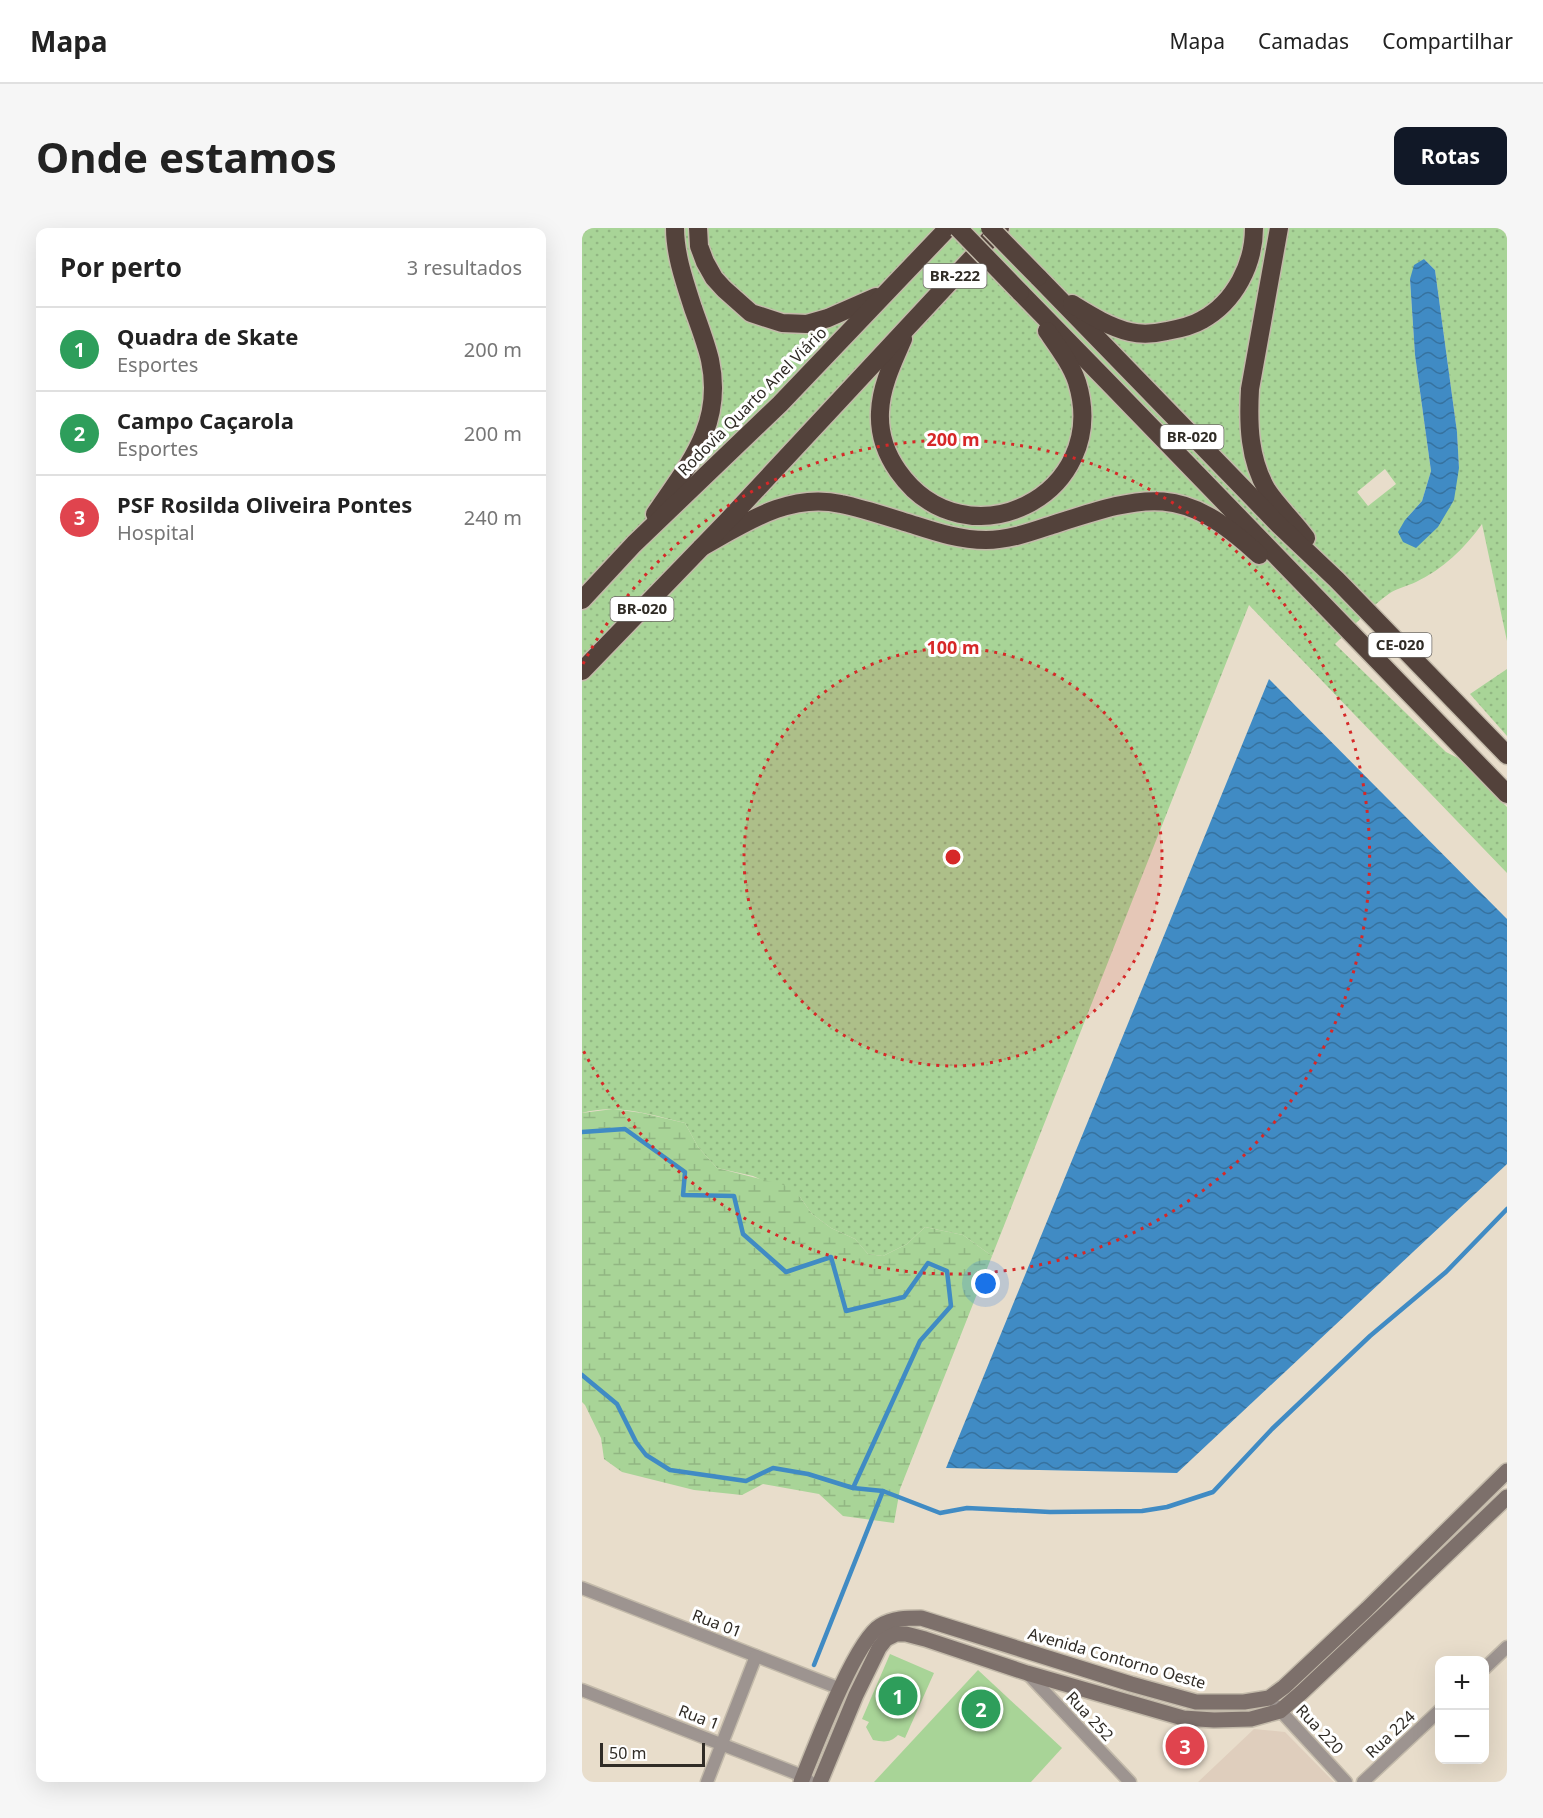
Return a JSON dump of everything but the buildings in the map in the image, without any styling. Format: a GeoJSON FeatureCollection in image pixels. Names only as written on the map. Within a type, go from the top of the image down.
{"type":"FeatureCollection","features":[{"type":"Feature","properties":{"kind":"highway"},"geometry":{"type":"LineString","coordinates":[[634,544],[685,470],[705,436],[712,408],[713,386],[710,360],[684,281],[675,228]]}},
{"type":"Feature","properties":{"kind":"highway"},"geometry":{"type":"LineString","coordinates":[[698,228],[699,246],[714,278],[724,290],[751,313],[782,323],[807,324],[843,312],[889,290]]}},
{"type":"Feature","properties":{"kind":"highway","name":"Rodovia Quarto Anel Viário"},"geometry":{"type":"LineString","coordinates":[[582,600],[634,544],[780,404],[948,228]]}},
{"type":"Feature","properties":{"kind":"highway","name":"BR-020"},"geometry":{"type":"LineString","coordinates":[[958,228],[1299,580]]}},
{"type":"Feature","properties":{"kind":"highway","name":"BR-020"},"geometry":{"type":"LineString","coordinates":[[990,228],[1279,525],[1337,580]]}},
{"type":"Feature","properties":{"kind":"highway","name":"BR-222"},"geometry":{"type":"LineString","coordinates":[[909,325],[1000,228]]}},
{"type":"Feature","properties":{"kind":"highway"},"geometry":{"type":"LineString","coordinates":[[1051,291],[1105,323],[1130,332],[1152,335],[1176,330],[1202,320],[1230,295],[1243,277],[1251,260],[1254,228]]}},
{"type":"Feature","properties":{"kind":"highway"},"geometry":{"type":"LineString","coordinates":[[1279,228],[1250,389],[1248,414],[1251,445],[1257,469],[1268,491],[1337,580]]}},
{"type":"Feature","properties":{"kind":"highway"},"geometry":{"type":"LineString","coordinates":[[909,325],[882,394],[881,435],[891,461],[904,480],[924,499],[949,512],[969,516],[991,516],[1027,505],[1057,483],[1076,456],[1082,428],[1077,382],[1054,341],[1023,296]]}},
{"type":"Feature","properties":{"kind":"highway","name":"BR-020"},"geometry":{"type":"LineString","coordinates":[[582,671],[702,547],[909,325]]}},
{"type":"Feature","properties":{"kind":"highway"},"geometry":{"type":"LineString","coordinates":[[702,547],[772,509],[816,501],[839,503],[957,538],[993,540],[1018,536],[1114,505],[1153,500],[1178,502],[1198,510],[1237,534],[1287,576],[1299,580]]}},
{"type":"Feature","properties":{"kind":"highway","name":"CE-020"},"geometry":{"type":"LineString","coordinates":[[1299,580],[1507,794]]}},
{"type":"Feature","properties":{"kind":"highway","name":"CE-020"},"geometry":{"type":"LineString","coordinates":[[1337,580],[1507,755]]}},
{"type":"Feature","properties":{"kind":"street"},"geometry":{"type":"LineString","coordinates":[[1269,1698],[1284,1687],[1367,1610],[1507,1471]]}},
{"type":"Feature","properties":{"kind":"street"},"geometry":{"type":"LineString","coordinates":[[805,1780],[841,1689],[862,1645],[882,1633],[906,1634],[1027,1673],[1183,1718],[1251,1719],[1280,1710],[1379,1621],[1507,1497]]}},
{"type":"Feature","properties":{"kind":"street","name":"Rua 01"},"geometry":{"type":"LineString","coordinates":[[582,1588],[841,1689]]}},
{"type":"Feature","properties":{"kind":"street","name":"Avenida Contorno Oeste"},"geometry":{"type":"LineString","coordinates":[[882,1633],[891,1621],[921,1618],[1196,1702],[1230,1703],[1269,1698]]}},
{"type":"Feature","properties":{"kind":"street"},"geometry":{"type":"LineString","coordinates":[[820,1782],[856,1695],[879,1648],[882,1633]]}},
{"type":"Feature","properties":{"kind":"street"},"geometry":{"type":"LineString","coordinates":[[1489,1664],[1507,1647]]}},
{"type":"Feature","properties":{"kind":"street"},"geometry":{"type":"LineString","coordinates":[[707,1782],[756,1656]]}},
{"type":"Feature","properties":{"kind":"street","name":"Rua 252"},"geometry":{"type":"LineString","coordinates":[[1027,1673],[1130,1782]]}},
{"type":"Feature","properties":{"kind":"street","name":"Rua 1"},"geometry":{"type":"LineString","coordinates":[[582,1690],[722,1744],[805,1780]]}},
{"type":"Feature","properties":{"kind":"street","name":"Rua 220"},"geometry":{"type":"LineString","coordinates":[[1269,1698],[1346,1782]]}},
{"type":"Feature","properties":{"kind":"street","name":"Rua 224"},"geometry":{"type":"LineString","coordinates":[[1364,1782],[1435,1715]]}},
{"type":"Feature","properties":{"kind":"shaded area"},"geometry":{"type":"Polygon","coordinates":[[[1254,1729],[1285,1732],[1334,1782],[1198,1782],[1254,1729]]]}},
{"type":"Feature","properties":{"kind":"green space"},"geometry":{"type":"Polygon","coordinates":[[[582,228],[1507,228],[1507,641],[1482,524],[1468,542],[1444,565],[1426,577],[1390,593],[1335,644],[1446,752],[1458,758],[1507,807],[1507,873],[1249,605],[992,1256],[963,1235],[925,1227],[907,1244],[883,1256],[868,1254],[855,1239],[831,1228],[812,1214],[800,1197],[753,1176],[717,1168],[698,1147],[685,1123],[621,1110],[595,1110],[582,1113],[582,228]],[[1424,259],[1410,279],[1415,355],[1431,471],[1422,501],[1405,520],[1459,468],[1457,432],[1435,270],[1424,259]],[[1385,469],[1357,492],[1368,506],[1396,484],[1385,469]]]}},
{"type":"Feature","properties":{"kind":"green space"},"geometry":{"type":"Polygon","coordinates":[[[1507,669],[1507,736],[1470,694],[1507,669]]]}},
{"type":"Feature","properties":{"kind":"green space"},"geometry":{"type":"Polygon","coordinates":[[[613,1109],[685,1123],[698,1147],[717,1168],[784,1185],[800,1197],[812,1214],[831,1228],[855,1239],[868,1254],[883,1256],[907,1244],[925,1227],[963,1235],[992,1256],[900,1489],[894,1523],[843,1516],[819,1494],[763,1484],[742,1495],[694,1490],[622,1472],[604,1459],[601,1438],[582,1402],[582,1113],[613,1109]]]}},
{"type":"Feature","properties":{"kind":"green space"},"geometry":{"type":"Polygon","coordinates":[[[890,1654],[934,1673],[905,1738],[898,1735],[889,1741],[873,1740],[866,1727],[869,1722],[862,1719],[890,1654]]]}},
{"type":"Feature","properties":{"kind":"green space"},"geometry":{"type":"Polygon","coordinates":[[[978,1670],[1062,1748],[1031,1782],[874,1782],[978,1670]]]}},
{"type":"Feature","properties":{"kind":"water"},"geometry":{"type":"Polygon","coordinates":[[[1424,259],[1435,270],[1457,432],[1459,468],[1454,500],[1438,527],[1416,548],[1403,542],[1398,532],[1405,520],[1422,501],[1431,471],[1415,355],[1410,279],[1414,265],[1424,259]]]}},
{"type":"Feature","properties":{"kind":"water"},"geometry":{"type":"Polygon","coordinates":[[[1269,679],[1507,919],[1507,1164],[1177,1473],[946,1468],[1269,679]]]}},
{"type":"Feature","properties":{"kind":"waterway"},"geometry":{"type":"LineString","coordinates":[[582,1132],[625,1129],[685,1172],[683,1195],[734,1196],[743,1234],[786,1272],[831,1257],[846,1311],[904,1297],[928,1263],[947,1271],[951,1306],[920,1341],[853,1488]]}},
{"type":"Feature","properties":{"kind":"waterway"},"geometry":{"type":"LineString","coordinates":[[582,1375],[617,1404],[636,1442],[646,1455],[670,1470],[746,1481],[773,1468],[808,1474],[853,1488],[883,1491],[940,1513],[967,1508],[1050,1512],[1142,1511],[1167,1507],[1213,1492],[1272,1429],[1370,1336],[1446,1272],[1507,1209]]}},
{"type":"Feature","properties":{"kind":"waterway"},"geometry":{"type":"LineString","coordinates":[[814,1665],[883,1491]]}},
{"type":"Feature","properties":{"kind":"place","name":"Quadra de Skate"},"geometry":{"type":"Point","coordinates":[898,1696]}},
{"type":"Feature","properties":{"kind":"place","name":"Campo Caçarola"},"geometry":{"type":"Point","coordinates":[981,1709]}},
{"type":"Feature","properties":{"kind":"place","name":"PSF Rosilda Oliveira Pontes"},"geometry":{"type":"Point","coordinates":[1185,1746]}}]}
